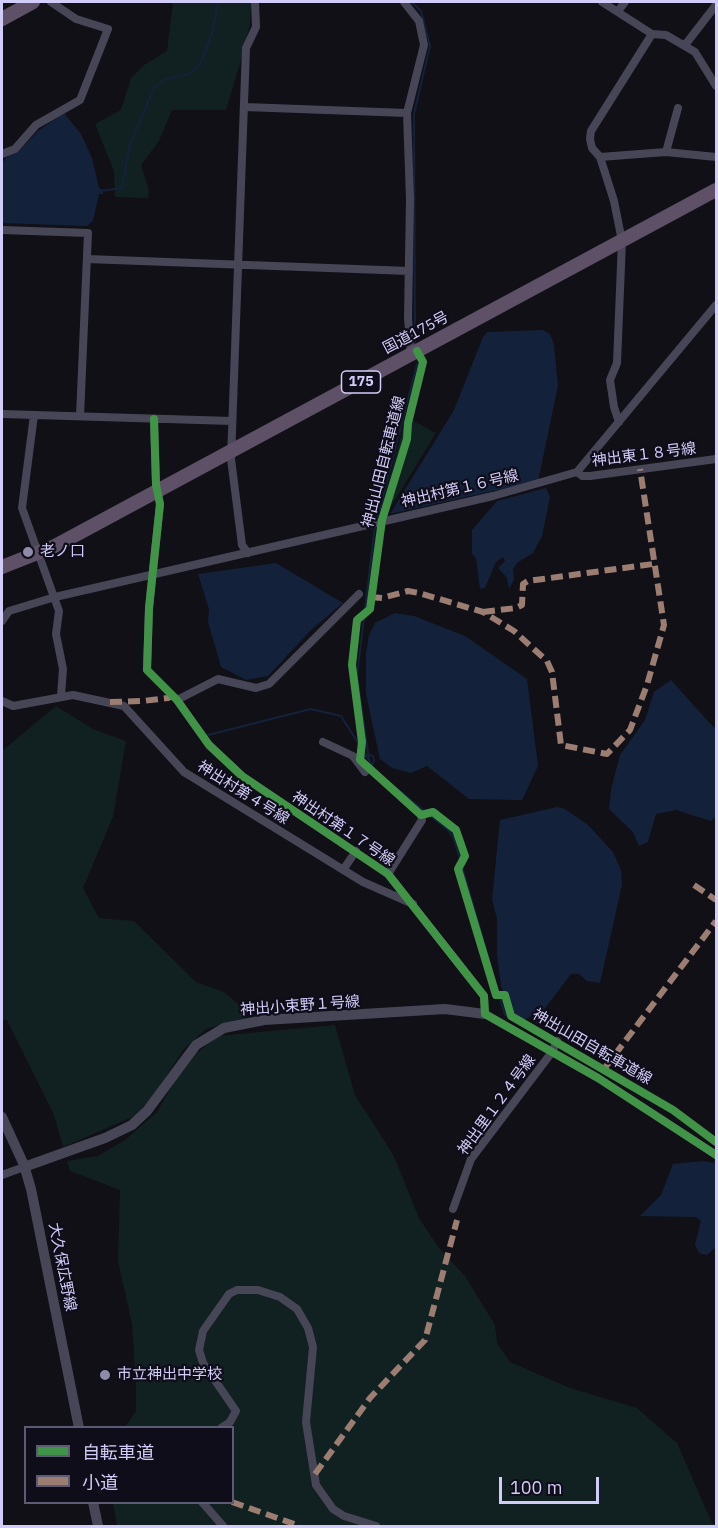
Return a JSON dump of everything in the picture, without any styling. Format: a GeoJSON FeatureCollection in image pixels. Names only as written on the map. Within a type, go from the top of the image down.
{"type":"FeatureCollection","features":[{"type":"Feature","properties":{"kind":"highway"},"geometry":{"type":"LineString","coordinates":[[2,19],[33,2]]}},
{"type":"Feature","properties":{"kind":"highway","name":"国道175号"},"geometry":{"type":"LineString","coordinates":[[2,567],[39,553],[157,492],[717,190]]}},
{"type":"Feature","properties":{"kind":"street"},"geometry":{"type":"LineString","coordinates":[[2,154],[15,148],[36,125],[80,100],[108,29],[76,19],[51,2]]}},
{"type":"Feature","properties":{"kind":"street"},"geometry":{"type":"LineString","coordinates":[[248,553],[242,544],[232,450],[232,421],[246,48],[256,27],[255,2]]}},
{"type":"Feature","properties":{"kind":"street"},"geometry":{"type":"LineString","coordinates":[[404,2],[419,21],[424,45],[407,113],[411,354]]}},
{"type":"Feature","properties":{"kind":"street"},"geometry":{"type":"LineString","coordinates":[[602,2],[652,34],[666,35],[695,52],[717,86]]}},
{"type":"Feature","properties":{"kind":"street"},"geometry":{"type":"LineString","coordinates":[[618,11],[625,2]]}},
{"type":"Feature","properties":{"kind":"street"},"geometry":{"type":"LineString","coordinates":[[685,45],[717,5]]}},
{"type":"Feature","properties":{"kind":"street"},"geometry":{"type":"LineString","coordinates":[[620,422],[614,407],[610,380],[617,363],[622,241],[614,201],[600,157],[592,148],[591,131],[652,34]]}},
{"type":"Feature","properties":{"kind":"street"},"geometry":{"type":"LineString","coordinates":[[245,107],[407,113]]}},
{"type":"Feature","properties":{"kind":"street"},"geometry":{"type":"LineString","coordinates":[[666,152],[678,108]]}},
{"type":"Feature","properties":{"kind":"street"},"geometry":{"type":"LineString","coordinates":[[600,157],[666,152],[717,157]]}},
{"type":"Feature","properties":{"kind":"street"},"geometry":{"type":"LineString","coordinates":[[2,230],[88,233],[80,417]]}},
{"type":"Feature","properties":{"kind":"street"},"geometry":{"type":"LineString","coordinates":[[87,259],[408,271]]}},
{"type":"Feature","properties":{"kind":"street"},"geometry":{"type":"LineString","coordinates":[[577,472],[717,305]]}},
{"type":"Feature","properties":{"kind":"street"},"geometry":{"type":"LineString","coordinates":[[2,414],[232,421]]}},
{"type":"Feature","properties":{"kind":"street"},"geometry":{"type":"LineString","coordinates":[[34,416],[22,508],[59,611],[56,634],[63,669],[61,696]]}},
{"type":"Feature","properties":{"kind":"street","name":"神出村第１７号線"},"geometry":{"type":"LineString","coordinates":[[154,419],[157,492],[160,504],[147,670],[177,700],[208,745],[242,776],[388,874],[484,996],[485,1014]]}},
{"type":"Feature","properties":{"kind":"street","name":"神出東１８号線"},"geometry":{"type":"LineString","coordinates":[[577,472],[582,476],[590,476],[717,459]]}},
{"type":"Feature","properties":{"kind":"street","name":"神出村第１６号線"},"geometry":{"type":"LineString","coordinates":[[2,621],[9,611],[55,597],[544,483],[577,472]]}},
{"type":"Feature","properties":{"kind":"street"},"geometry":{"type":"LineString","coordinates":[[177,700],[218,679],[256,688],[269,684],[359,594]]}},
{"type":"Feature","properties":{"kind":"street","name":"神出村第４号線"},"geometry":{"type":"LineString","coordinates":[[2,701],[13,706],[73,695],[124,706],[184,772],[363,882],[413,904]]}},
{"type":"Feature","properties":{"kind":"street"},"geometry":{"type":"LineString","coordinates":[[324,742],[353,756],[365,772]]}},
{"type":"Feature","properties":{"kind":"street"},"geometry":{"type":"LineString","coordinates":[[388,874],[422,819],[421,815]]}},
{"type":"Feature","properties":{"kind":"street","name":"神出村第１７号線"},"geometry":{"type":"LineString","coordinates":[[343,870],[356,851]]}},
{"type":"Feature","properties":{"kind":"street","name":"神出小束野１号線"},"geometry":{"type":"LineString","coordinates":[[24,1167],[105,1138],[132,1125],[147,1110],[196,1045],[224,1028],[264,1020],[445,1010],[485,1014]]}},
{"type":"Feature","properties":{"kind":"street"},"geometry":{"type":"LineString","coordinates":[[485,1014],[636,1101],[717,1155]]}},
{"type":"Feature","properties":{"kind":"street","name":"神出里１２４号線"},"geometry":{"type":"LineString","coordinates":[[453,1209],[471,1159],[552,1052],[557,1041]]}},
{"type":"Feature","properties":{"kind":"street","name":"大久保広野線"},"geometry":{"type":"LineString","coordinates":[[2,1117],[31,1189],[78,1426]]}},
{"type":"Feature","properties":{"kind":"street"},"geometry":{"type":"LineString","coordinates":[[2,1175],[24,1167]]}},
{"type":"Feature","properties":{"kind":"street"},"geometry":{"type":"LineString","coordinates":[[224,1426],[230,1422],[236,1411],[203,1363],[199,1350],[203,1331],[228,1294],[237,1290],[258,1290],[280,1297],[297,1309],[308,1328],[313,1347],[306,1422],[316,1485],[333,1509],[344,1516],[376,1527]]}},
{"type":"Feature","properties":{"kind":"street"},"geometry":{"type":"LineString","coordinates":[[93,1504],[98,1527]]}},
{"type":"Feature","properties":{"kind":"street"},"geometry":{"type":"LineString","coordinates":[[203,1504],[223,1527]]}},
{"type":"Feature","properties":{"kind":"shaded area"},"geometry":{"type":"Polygon","coordinates":[[[173,2],[251,2],[250,25],[241,60],[226,110],[172,110],[159,141],[141,165],[149,190],[148,198],[115,197],[114,171],[95,124],[121,110],[131,78],[144,65],[167,51],[173,2]]]}},
{"type":"Feature","properties":{"kind":"shaded area"},"geometry":{"type":"Polygon","coordinates":[[[406,417],[436,433],[390,508],[381,510],[406,417]]]}},
{"type":"Feature","properties":{"kind":"shaded area"},"geometry":{"type":"Polygon","coordinates":[[[56,706],[93,729],[126,741],[113,817],[83,888],[99,918],[134,921],[196,982],[224,992],[238,1004],[246,1018],[206,1029],[183,1050],[158,1089],[137,1115],[63,1147],[54,1115],[7,1020],[2,1020],[2,751],[56,706]]]}},
{"type":"Feature","properties":{"kind":"shaded area"},"geometry":{"type":"Polygon","coordinates":[[[335,1025],[355,1095],[394,1156],[419,1218],[439,1248],[465,1276],[495,1325],[497,1343],[510,1362],[570,1388],[637,1408],[677,1443],[711,1521],[716,1526],[117,1526],[113,1504],[234,1504],[234,1426],[126,1426],[136,1411],[136,1387],[132,1324],[118,1261],[120,1190],[70,1171],[67,1161],[98,1156],[125,1140],[157,1112],[179,1073],[194,1055],[218,1036],[335,1025]]]}},
{"type":"Feature","properties":{"kind":"water"},"geometry":{"type":"Polygon","coordinates":[[[64,113],[81,134],[92,158],[99,188],[103,190],[103,194],[99,194],[93,221],[87,226],[2,223],[2,164],[6,157],[18,152],[38,131],[64,113]]]}},
{"type":"Feature","properties":{"kind":"water"},"geometry":{"type":"Polygon","coordinates":[[[543,330],[550,334],[554,345],[558,386],[538,481],[390,514],[454,410],[487,332],[543,330]]]}},
{"type":"Feature","properties":{"kind":"water"},"geometry":{"type":"Polygon","coordinates":[[[546,488],[550,497],[542,536],[533,553],[517,563],[513,569],[514,579],[509,589],[507,578],[498,568],[505,561],[503,557],[496,562],[485,588],[480,589],[476,558],[472,554],[472,530],[497,501],[546,488]]]}},
{"type":"Feature","properties":{"kind":"water"},"geometry":{"type":"Polygon","coordinates":[[[276,563],[343,603],[311,630],[268,676],[246,680],[221,667],[208,622],[209,609],[198,574],[276,563]]]}},
{"type":"Feature","properties":{"kind":"water"},"geometry":{"type":"Polygon","coordinates":[[[395,613],[414,616],[465,636],[527,679],[538,766],[522,800],[469,799],[427,766],[411,773],[392,768],[380,759],[366,694],[366,654],[369,635],[375,623],[395,613]]]}},
{"type":"Feature","properties":{"kind":"water"},"geometry":{"type":"Polygon","coordinates":[[[671,680],[716,730],[716,816],[711,821],[676,810],[656,814],[648,842],[639,846],[633,832],[609,809],[611,790],[620,755],[645,720],[654,692],[671,680]]]}},
{"type":"Feature","properties":{"kind":"water"},"geometry":{"type":"Polygon","coordinates":[[[557,807],[565,809],[588,825],[613,852],[621,870],[622,885],[600,983],[587,981],[579,974],[571,974],[543,1011],[523,1020],[512,1013],[501,986],[497,955],[497,919],[492,899],[500,820],[557,807]]]}},
{"type":"Feature","properties":{"kind":"water"},"geometry":{"type":"Polygon","coordinates":[[[703,1161],[716,1163],[716,1247],[707,1255],[699,1253],[695,1245],[701,1221],[696,1217],[640,1216],[661,1195],[673,1164],[703,1161]]]}},
{"type":"Feature","properties":{"kind":"waterway"},"geometry":{"type":"LineString","coordinates":[[100,191],[122,188],[130,144],[154,88],[163,80],[189,74],[199,66],[212,34],[218,2]]}},
{"type":"Feature","properties":{"kind":"waterway"},"geometry":{"type":"LineString","coordinates":[[412,2],[421,11],[430,46],[414,114],[415,347]]}},
{"type":"Feature","properties":{"kind":"waterway"},"geometry":{"type":"LineString","coordinates":[[377,520],[417,364]]}},
{"type":"Feature","properties":{"kind":"waterway"},"geometry":{"type":"LineString","coordinates":[[375,526],[357,676],[369,760],[375,771],[448,830],[454,839],[505,1015],[672,1112],[716,1146]]}},
{"type":"Feature","properties":{"kind":"waterway"},"geometry":{"type":"LineString","coordinates":[[208,735],[311,709],[341,716],[369,760]]}},
{"type":"Feature","properties":{"kind":"waterway"},"geometry":{"type":"LineString","coordinates":[[369,755],[373,756],[374,760],[373,764],[369,765],[365,764],[364,760],[365,756],[369,755]]}},
{"type":"Feature","properties":{"kind":"marked path"},"geometry":{"type":"LineString","coordinates":[[370,597],[382,598],[408,591],[419,593],[483,612],[514,631],[547,661],[552,672],[561,745],[607,754],[630,730],[647,685],[664,625],[640,469]]}},
{"type":"Feature","properties":{"kind":"marked path"},"geometry":{"type":"LineString","coordinates":[[483,612],[516,608],[522,605],[523,584],[528,581],[653,564]]}},
{"type":"Feature","properties":{"kind":"marked path"},"geometry":{"type":"LineString","coordinates":[[110,702],[143,701],[168,698],[172,695]]}},
{"type":"Feature","properties":{"kind":"marked path"},"geometry":{"type":"LineString","coordinates":[[694,885],[716,900]]}},
{"type":"Feature","properties":{"kind":"marked path"},"geometry":{"type":"LineString","coordinates":[[604,1069],[716,921]]}},
{"type":"Feature","properties":{"kind":"marked path"},"geometry":{"type":"LineString","coordinates":[[315,1474],[370,1398],[425,1340],[457,1220]]}},
{"type":"Feature","properties":{"kind":"marked path"},"geometry":{"type":"LineString","coordinates":[[234,1503],[300,1526]]}},
{"type":"Feature","properties":{"kind":"cycle path","name":"神出山田自転車道線"},"geometry":{"type":"LineString","coordinates":[[417,351],[423,362],[408,423],[407,439],[382,520],[370,609],[357,620],[352,665],[362,742],[360,760],[421,815],[433,812],[456,830],[465,856],[458,869],[496,995],[505,995],[511,1016],[673,1110],[716,1142]]}},
{"type":"Feature","properties":{"kind":"cycle path"},"geometry":{"type":"LineString","coordinates":[[154,419],[156,485],[160,504],[149,608],[147,670],[177,700],[209,745],[242,776],[388,874],[484,996],[485,1014],[598,1078],[716,1155]]}},
{"type":"Feature","properties":{"kind":"place","name":"老ノ口"},"geometry":{"type":"Point","coordinates":[28,552]}},
{"type":"Feature","properties":{"kind":"place","name":"市立神出中学校"},"geometry":{"type":"Point","coordinates":[105,1375]}}]}
